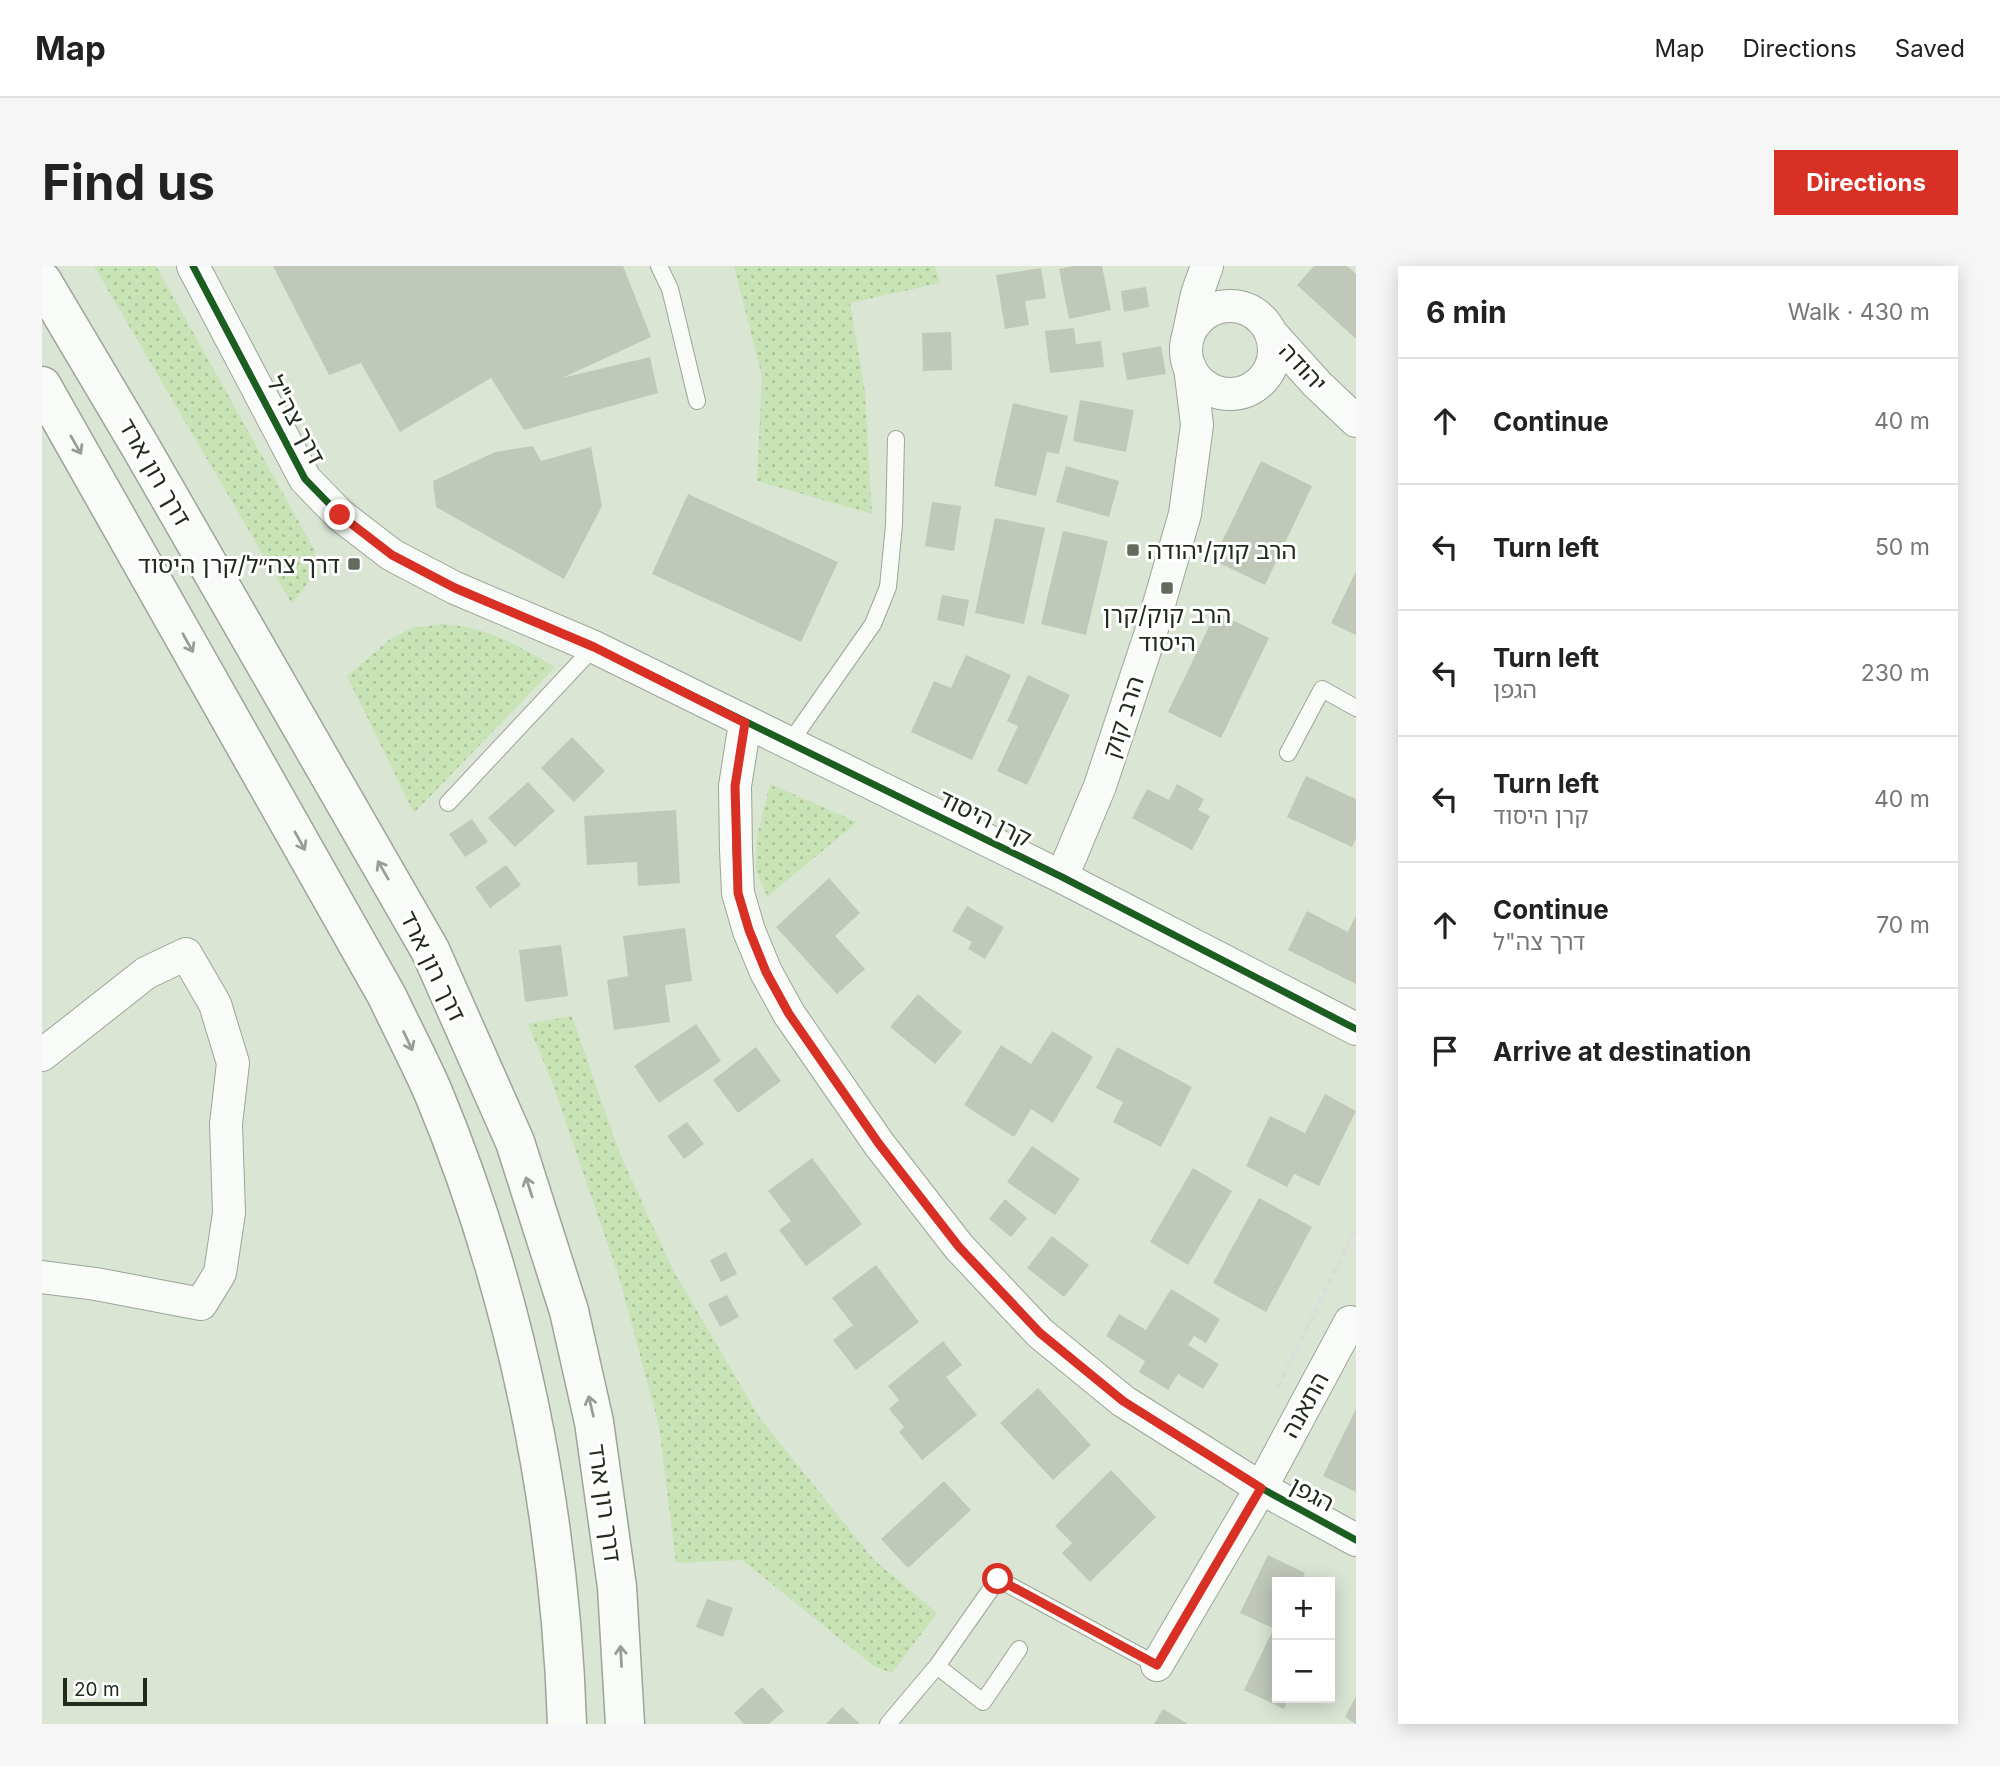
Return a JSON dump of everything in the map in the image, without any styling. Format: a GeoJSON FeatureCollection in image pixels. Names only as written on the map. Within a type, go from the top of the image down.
{"type":"FeatureCollection","features":[{"type":"Feature","properties":{"kind":"main road","name":"דרך רון ארד"},"geometry":{"type":"LineString","coordinates":[[42,281],[430,950],[515,1142],[569,1311],[594,1422],[617,1587],[625,1724]]}},
{"type":"Feature","properties":{"kind":"main road"},"geometry":{"type":"LineString","coordinates":[[42,386],[380,984],[432,1092],[479,1216],[519,1363],[538,1446],[562,1632],[567,1724]]}},
{"type":"Feature","properties":{"kind":"street","name":"דרך צה\"ל"},"geometry":{"type":"LineString","coordinates":[[193,266],[305,479],[340,515],[392,555],[455,588],[594,647]]}},
{"type":"Feature","properties":{"kind":"street","name":"הרב קוק"},"geometry":{"type":"LineString","coordinates":[[1062,877],[1100,786],[1151,632],[1185,514],[1197,425],[1189,351],[1198,294],[1207,266]]}},
{"type":"Feature","properties":{"kind":"street","name":"יהודה"},"geometry":{"type":"LineString","coordinates":[[1220,266],[1224,279],[1261,322],[1346,411]]}},
{"type":"Feature","properties":{"kind":"street"},"geometry":{"type":"LineString","coordinates":[[1221,306],[1237,306],[1261,322],[1275,344],[1274,356],[1256,384],[1234,394],[1220,393],[1207,388],[1197,379],[1189,351],[1196,323],[1207,312],[1221,306]]}},
{"type":"Feature","properties":{"kind":"street","name":"הרב קוק"},"geometry":{"type":"LineString","coordinates":[[1192,471],[1209,430],[1222,412],[1256,384]]}},
{"type":"Feature","properties":{"kind":"street","name":"יהודה"},"geometry":{"type":"LineString","coordinates":[[1256,384],[1300,384],[1346,411]]}},
{"type":"Feature","properties":{"kind":"street","name":"קרן היסוד"},"geometry":{"type":"LineString","coordinates":[[594,647],[1062,877],[1356,1028]]}},
{"type":"Feature","properties":{"kind":"street","name":"הגפן"},"geometry":{"type":"LineString","coordinates":[[745,723],[735,786],[738,893],[749,930],[789,1014],[879,1144],[959,1247],[1040,1333],[1123,1401],[1261,1488],[1356,1540]]}},
{"type":"Feature","properties":{"kind":"street"},"geometry":{"type":"LineString","coordinates":[[42,1055],[146,972],[186,954],[215,1004],[233,1063],[226,1124],[229,1213],[220,1273],[201,1304],[96,1284],[42,1277]]}},
{"type":"Feature","properties":{"kind":"street","name":"התאנה"},"geometry":{"type":"LineString","coordinates":[[1157,1665],[1261,1488],[1350,1322]]}},
{"type":"Feature","properties":{"kind":"lane"},"geometry":{"type":"LineString","coordinates":[[659,266],[670,289],[697,401]]}},
{"type":"Feature","properties":{"kind":"lane"},"geometry":{"type":"LineString","coordinates":[[789,744],[873,624],[888,587],[894,525],[896,439]]}},
{"type":"Feature","properties":{"kind":"lane"},"geometry":{"type":"LineString","coordinates":[[448,803],[594,647]]}},
{"type":"Feature","properties":{"kind":"lane"},"geometry":{"type":"LineString","coordinates":[[1287,753],[1322,690],[1356,708]]}},
{"type":"Feature","properties":{"kind":"lane"},"geometry":{"type":"LineString","coordinates":[[888,1724],[937,1666],[998,1579],[1157,1665]]}},
{"type":"Feature","properties":{"kind":"lane"},"geometry":{"type":"LineString","coordinates":[[937,1666],[983,1702],[1018,1649]]}},
{"type":"Feature","properties":{"kind":"path"},"geometry":{"type":"LineString","coordinates":[[1277,1390],[1356,1228]]}},
{"type":"Feature","properties":{"kind":"green space"},"geometry":{"type":"Polygon","coordinates":[[[94,266],[156,266],[315,551],[314,575],[292,604],[94,266]]]}},
{"type":"Feature","properties":{"kind":"green space"},"geometry":{"type":"Polygon","coordinates":[[[734,266],[935,266],[940,283],[850,303],[865,392],[872,514],[757,481],[762,376],[734,266]]]}},
{"type":"Feature","properties":{"kind":"green space"},"geometry":{"type":"Polygon","coordinates":[[[443,624],[488,633],[555,667],[414,813],[347,676],[389,640],[412,628],[443,624]]]}},
{"type":"Feature","properties":{"kind":"green space"},"geometry":{"type":"Polygon","coordinates":[[[770,784],[857,822],[767,897],[756,869],[757,836],[770,784]]]}},
{"type":"Feature","properties":{"kind":"green space"},"geometry":{"type":"Polygon","coordinates":[[[572,1016],[619,1152],[673,1270],[759,1417],[874,1560],[937,1613],[892,1673],[875,1667],[742,1560],[676,1563],[659,1426],[619,1277],[552,1082],[528,1024],[572,1016]]]}},
{"type":"Feature","properties":{"kind":"building"},"geometry":{"type":"Polygon","coordinates":[[[273,266],[623,266],[651,337],[562,378],[650,357],[658,393],[524,430],[491,378],[400,432],[361,363],[329,375],[273,266]]]}},
{"type":"Feature","properties":{"kind":"building"},"geometry":{"type":"Polygon","coordinates":[[[1102,266],[1111,310],[1069,319],[1059,269],[1102,266]]]}},
{"type":"Feature","properties":{"kind":"building"},"geometry":{"type":"Polygon","coordinates":[[[1314,266],[1347,266],[1356,274],[1356,339],[1297,285],[1314,266]]]}},
{"type":"Feature","properties":{"kind":"building"},"geometry":{"type":"Polygon","coordinates":[[[1041,268],[1046,298],[1025,301],[1029,325],[1005,329],[996,275],[1041,268]]]}},
{"type":"Feature","properties":{"kind":"building"},"geometry":{"type":"Polygon","coordinates":[[[1146,287],[1149,307],[1124,312],[1121,291],[1146,287]]]}},
{"type":"Feature","properties":{"kind":"building"},"geometry":{"type":"Polygon","coordinates":[[[1074,328],[1076,344],[1101,341],[1104,367],[1050,373],[1045,331],[1074,328]]]}},
{"type":"Feature","properties":{"kind":"building"},"geometry":{"type":"Polygon","coordinates":[[[951,332],[952,370],[923,371],[922,333],[951,332]]]}},
{"type":"Feature","properties":{"kind":"building"},"geometry":{"type":"Polygon","coordinates":[[[1161,346],[1166,374],[1127,380],[1122,353],[1161,346]]]}},
{"type":"Feature","properties":{"kind":"building"},"geometry":{"type":"Polygon","coordinates":[[[1080,400],[1134,410],[1126,452],[1073,441],[1080,400]]]}},
{"type":"Feature","properties":{"kind":"building"},"geometry":{"type":"Polygon","coordinates":[[[1013,403],[1068,416],[1059,454],[1047,452],[1036,496],[994,486],[1013,403]]]}},
{"type":"Feature","properties":{"kind":"building"},"geometry":{"type":"Polygon","coordinates":[[[533,446],[541,461],[591,447],[602,506],[564,579],[436,507],[433,481],[495,452],[533,446]]]}},
{"type":"Feature","properties":{"kind":"building"},"geometry":{"type":"Polygon","coordinates":[[[1261,461],[1312,486],[1265,585],[1213,560],[1261,461]]]}},
{"type":"Feature","properties":{"kind":"building"},"geometry":{"type":"Polygon","coordinates":[[[1066,466],[1119,481],[1109,517],[1056,502],[1066,466]]]}},
{"type":"Feature","properties":{"kind":"building"},"geometry":{"type":"Polygon","coordinates":[[[688,494],[838,562],[801,642],[652,574],[688,494]]]}},
{"type":"Feature","properties":{"kind":"building"},"geometry":{"type":"Polygon","coordinates":[[[932,502],[961,506],[954,551],[925,546],[932,502]]]}},
{"type":"Feature","properties":{"kind":"building"},"geometry":{"type":"Polygon","coordinates":[[[995,518],[1045,528],[1024,624],[975,613],[995,518]]]}},
{"type":"Feature","properties":{"kind":"building"},"geometry":{"type":"Polygon","coordinates":[[[1063,531],[1108,541],[1086,635],[1041,624],[1063,531]]]}},
{"type":"Feature","properties":{"kind":"building"},"geometry":{"type":"Polygon","coordinates":[[[1356,571],[1356,635],[1331,623],[1356,571]]]}},
{"type":"Feature","properties":{"kind":"building"},"geometry":{"type":"Polygon","coordinates":[[[942,595],[969,600],[964,626],[937,620],[942,595]]]}},
{"type":"Feature","properties":{"kind":"building"},"geometry":{"type":"Polygon","coordinates":[[[1216,612],[1269,638],[1221,738],[1168,712],[1216,612]]]}},
{"type":"Feature","properties":{"kind":"building"},"geometry":{"type":"Polygon","coordinates":[[[966,655],[1011,675],[972,760],[911,732],[934,681],[951,688],[966,655]]]}},
{"type":"Feature","properties":{"kind":"building"},"geometry":{"type":"Polygon","coordinates":[[[1028,675],[1070,695],[1027,785],[997,771],[1018,726],[1007,721],[1028,675]]]}},
{"type":"Feature","properties":{"kind":"building"},"geometry":{"type":"Polygon","coordinates":[[[572,737],[605,771],[574,802],[541,768],[572,737]]]}},
{"type":"Feature","properties":{"kind":"building"},"geometry":{"type":"Polygon","coordinates":[[[1306,776],[1356,799],[1356,838],[1352,847],[1287,817],[1306,776]]]}},
{"type":"Feature","properties":{"kind":"building"},"geometry":{"type":"Polygon","coordinates":[[[528,782],[555,811],[515,847],[488,818],[528,782]]]}},
{"type":"Feature","properties":{"kind":"building"},"geometry":{"type":"Polygon","coordinates":[[[1177,784],[1204,799],[1198,810],[1210,816],[1192,850],[1132,818],[1147,789],[1169,800],[1177,784]]]}},
{"type":"Feature","properties":{"kind":"building"},"geometry":{"type":"Polygon","coordinates":[[[676,810],[680,883],[638,886],[637,862],[587,865],[584,816],[676,810]]]}},
{"type":"Feature","properties":{"kind":"building"},"geometry":{"type":"Polygon","coordinates":[[[472,819],[488,842],[465,857],[449,834],[472,819]]]}},
{"type":"Feature","properties":{"kind":"building"},"geometry":{"type":"Polygon","coordinates":[[[506,865],[521,885],[490,908],[475,887],[506,865]]]}},
{"type":"Feature","properties":{"kind":"building"},"geometry":{"type":"Polygon","coordinates":[[[829,878],[860,913],[835,936],[865,969],[837,994],[776,927],[829,878]]]}},
{"type":"Feature","properties":{"kind":"building"},"geometry":{"type":"Polygon","coordinates":[[[967,906],[1004,927],[985,959],[968,949],[972,942],[952,931],[967,906]]]}},
{"type":"Feature","properties":{"kind":"building"},"geometry":{"type":"Polygon","coordinates":[[[1307,911],[1348,932],[1356,915],[1356,984],[1288,950],[1307,911]]]}},
{"type":"Feature","properties":{"kind":"building"},"geometry":{"type":"Polygon","coordinates":[[[685,928],[692,981],[665,985],[670,1022],[614,1030],[607,980],[628,976],[623,936],[685,928]]]}},
{"type":"Feature","properties":{"kind":"building"},"geometry":{"type":"Polygon","coordinates":[[[561,945],[568,996],[525,1002],[519,950],[561,945]]]}},
{"type":"Feature","properties":{"kind":"building"},"geometry":{"type":"Polygon","coordinates":[[[918,994],[962,1032],[935,1064],[890,1027],[918,994]]]}},
{"type":"Feature","properties":{"kind":"building"},"geometry":{"type":"Polygon","coordinates":[[[696,1024],[721,1061],[659,1103],[634,1066],[696,1024]]]}},
{"type":"Feature","properties":{"kind":"building"},"geometry":{"type":"Polygon","coordinates":[[[1052,1031],[1093,1057],[1053,1123],[1031,1109],[1014,1137],[964,1105],[1001,1045],[1031,1064],[1052,1031]]]}},
{"type":"Feature","properties":{"kind":"building"},"geometry":{"type":"Polygon","coordinates":[[[756,1047],[781,1081],[738,1113],[713,1080],[756,1047]]]}},
{"type":"Feature","properties":{"kind":"building"},"geometry":{"type":"Polygon","coordinates":[[[1117,1047],[1192,1087],[1161,1147],[1113,1122],[1123,1102],[1096,1088],[1117,1047]]]}},
{"type":"Feature","properties":{"kind":"building"},"geometry":{"type":"Polygon","coordinates":[[[1325,1094],[1356,1111],[1319,1186],[1294,1174],[1287,1187],[1246,1166],[1270,1116],[1305,1133],[1325,1094]]]}},
{"type":"Feature","properties":{"kind":"building"},"geometry":{"type":"Polygon","coordinates":[[[687,1122],[704,1144],[684,1159],[667,1136],[687,1122]]]}},
{"type":"Feature","properties":{"kind":"building"},"geometry":{"type":"Polygon","coordinates":[[[1032,1146],[1080,1179],[1055,1215],[1007,1182],[1032,1146]]]}},
{"type":"Feature","properties":{"kind":"building"},"geometry":{"type":"Polygon","coordinates":[[[812,1158],[862,1224],[806,1266],[779,1230],[791,1221],[768,1191],[812,1158]]]}},
{"type":"Feature","properties":{"kind":"building"},"geometry":{"type":"Polygon","coordinates":[[[1193,1168],[1232,1191],[1188,1265],[1150,1242],[1193,1168]]]}},
{"type":"Feature","properties":{"kind":"building"},"geometry":{"type":"Polygon","coordinates":[[[1259,1198],[1312,1227],[1266,1312],[1213,1283],[1259,1198]]]}},
{"type":"Feature","properties":{"kind":"building"},"geometry":{"type":"Polygon","coordinates":[[[1005,1199],[1027,1218],[1011,1237],[989,1219],[1005,1199]]]}},
{"type":"Feature","properties":{"kind":"building"},"geometry":{"type":"Polygon","coordinates":[[[1052,1236],[1089,1265],[1064,1297],[1027,1268],[1052,1236]]]}},
{"type":"Feature","properties":{"kind":"building"},"geometry":{"type":"Polygon","coordinates":[[[726,1252],[737,1274],[721,1282],[710,1260],[726,1252]]]}},
{"type":"Feature","properties":{"kind":"building"},"geometry":{"type":"Polygon","coordinates":[[[876,1265],[919,1322],[856,1370],[833,1340],[853,1325],[832,1298],[876,1265]]]}},
{"type":"Feature","properties":{"kind":"building"},"geometry":{"type":"Polygon","coordinates":[[[1171,1289],[1220,1319],[1206,1343],[1194,1336],[1188,1345],[1219,1364],[1203,1389],[1178,1374],[1168,1390],[1139,1372],[1145,1361],[1106,1336],[1119,1314],[1146,1330],[1171,1289]]]}},
{"type":"Feature","properties":{"kind":"building"},"geometry":{"type":"Polygon","coordinates":[[[727,1295],[739,1317],[720,1327],[708,1304],[727,1295]]]}},
{"type":"Feature","properties":{"kind":"building"},"geometry":{"type":"Polygon","coordinates":[[[943,1341],[962,1365],[946,1377],[977,1415],[922,1460],[899,1432],[904,1427],[889,1409],[899,1400],[888,1386],[943,1341]]]}},
{"type":"Feature","properties":{"kind":"building"},"geometry":{"type":"Polygon","coordinates":[[[1038,1388],[1091,1445],[1053,1480],[1000,1423],[1038,1388]]]}},
{"type":"Feature","properties":{"kind":"building"},"geometry":{"type":"Polygon","coordinates":[[[1356,1409],[1356,1492],[1323,1476],[1356,1409]]]}},
{"type":"Feature","properties":{"kind":"building"},"geometry":{"type":"Polygon","coordinates":[[[1111,1470],[1156,1517],[1090,1582],[1062,1553],[1072,1543],[1055,1526],[1111,1470]]]}},
{"type":"Feature","properties":{"kind":"building"},"geometry":{"type":"Polygon","coordinates":[[[944,1481],[971,1510],[908,1568],[881,1539],[944,1481]]]}},
{"type":"Feature","properties":{"kind":"building"},"geometry":{"type":"Polygon","coordinates":[[[1268,1555],[1305,1573],[1303,1577],[1272,1577],[1272,1628],[1240,1613],[1268,1555]]]}},
{"type":"Feature","properties":{"kind":"building"},"geometry":{"type":"Polygon","coordinates":[[[707,1599],[733,1608],[723,1637],[696,1627],[707,1599]]]}},
{"type":"Feature","properties":{"kind":"building"},"geometry":{"type":"Polygon","coordinates":[[[1272,1632],[1272,1703],[1287,1703],[1284,1709],[1244,1690],[1272,1632]]]}},
{"type":"Feature","properties":{"kind":"building"},"geometry":{"type":"Polygon","coordinates":[[[762,1687],[784,1711],[769,1724],[744,1724],[734,1713],[762,1687]]]}},
{"type":"Feature","properties":{"kind":"building"},"geometry":{"type":"Polygon","coordinates":[[[1356,1696],[1356,1724],[1345,1717],[1356,1696]]]}},
{"type":"Feature","properties":{"kind":"building"},"geometry":{"type":"Polygon","coordinates":[[[842,1707],[860,1724],[826,1724],[842,1707]]]}},
{"type":"Feature","properties":{"kind":"building"},"geometry":{"type":"Polygon","coordinates":[[[1163,1709],[1188,1724],[1154,1724],[1163,1709]]]}},
{"type":"Feature","properties":{"kind":"cycle path"},"geometry":{"type":"LineString","coordinates":[[193,266],[305,479],[340,515],[392,555],[455,588],[594,647],[1062,877],[1356,1029]]}},
{"type":"Feature","properties":{"kind":"cycle path"},"geometry":{"type":"LineString","coordinates":[[745,723],[735,786],[736,850],[738,893],[749,931],[766,972],[789,1014],[879,1144],[959,1247],[1040,1333],[1123,1401],[1261,1488],[1356,1540]]}},
{"type":"Feature","properties":{"kind":"place","name":"הרב קוק/יהודה"},"geometry":{"type":"Point","coordinates":[1133,550]}},
{"type":"Feature","properties":{"kind":"place","name":"דרך צה״ל/קרן היסוד"},"geometry":{"type":"Point","coordinates":[354,564]}},
{"type":"Feature","properties":{"kind":"place","name":"הרב קוק/קרן היסוד"},"geometry":{"type":"Point","coordinates":[1167,588]}},
{"type":"Feature","properties":{"kind":"route"},"geometry":{"type":"LineString","coordinates":[[340,515],[392,555],[455,588],[594,647],[745,723],[735,786],[738,893],[766,972],[789,1014],[879,1144],[959,1247],[1040,1333],[1123,1401],[1261,1488],[1157,1665],[998,1579]]}}]}
